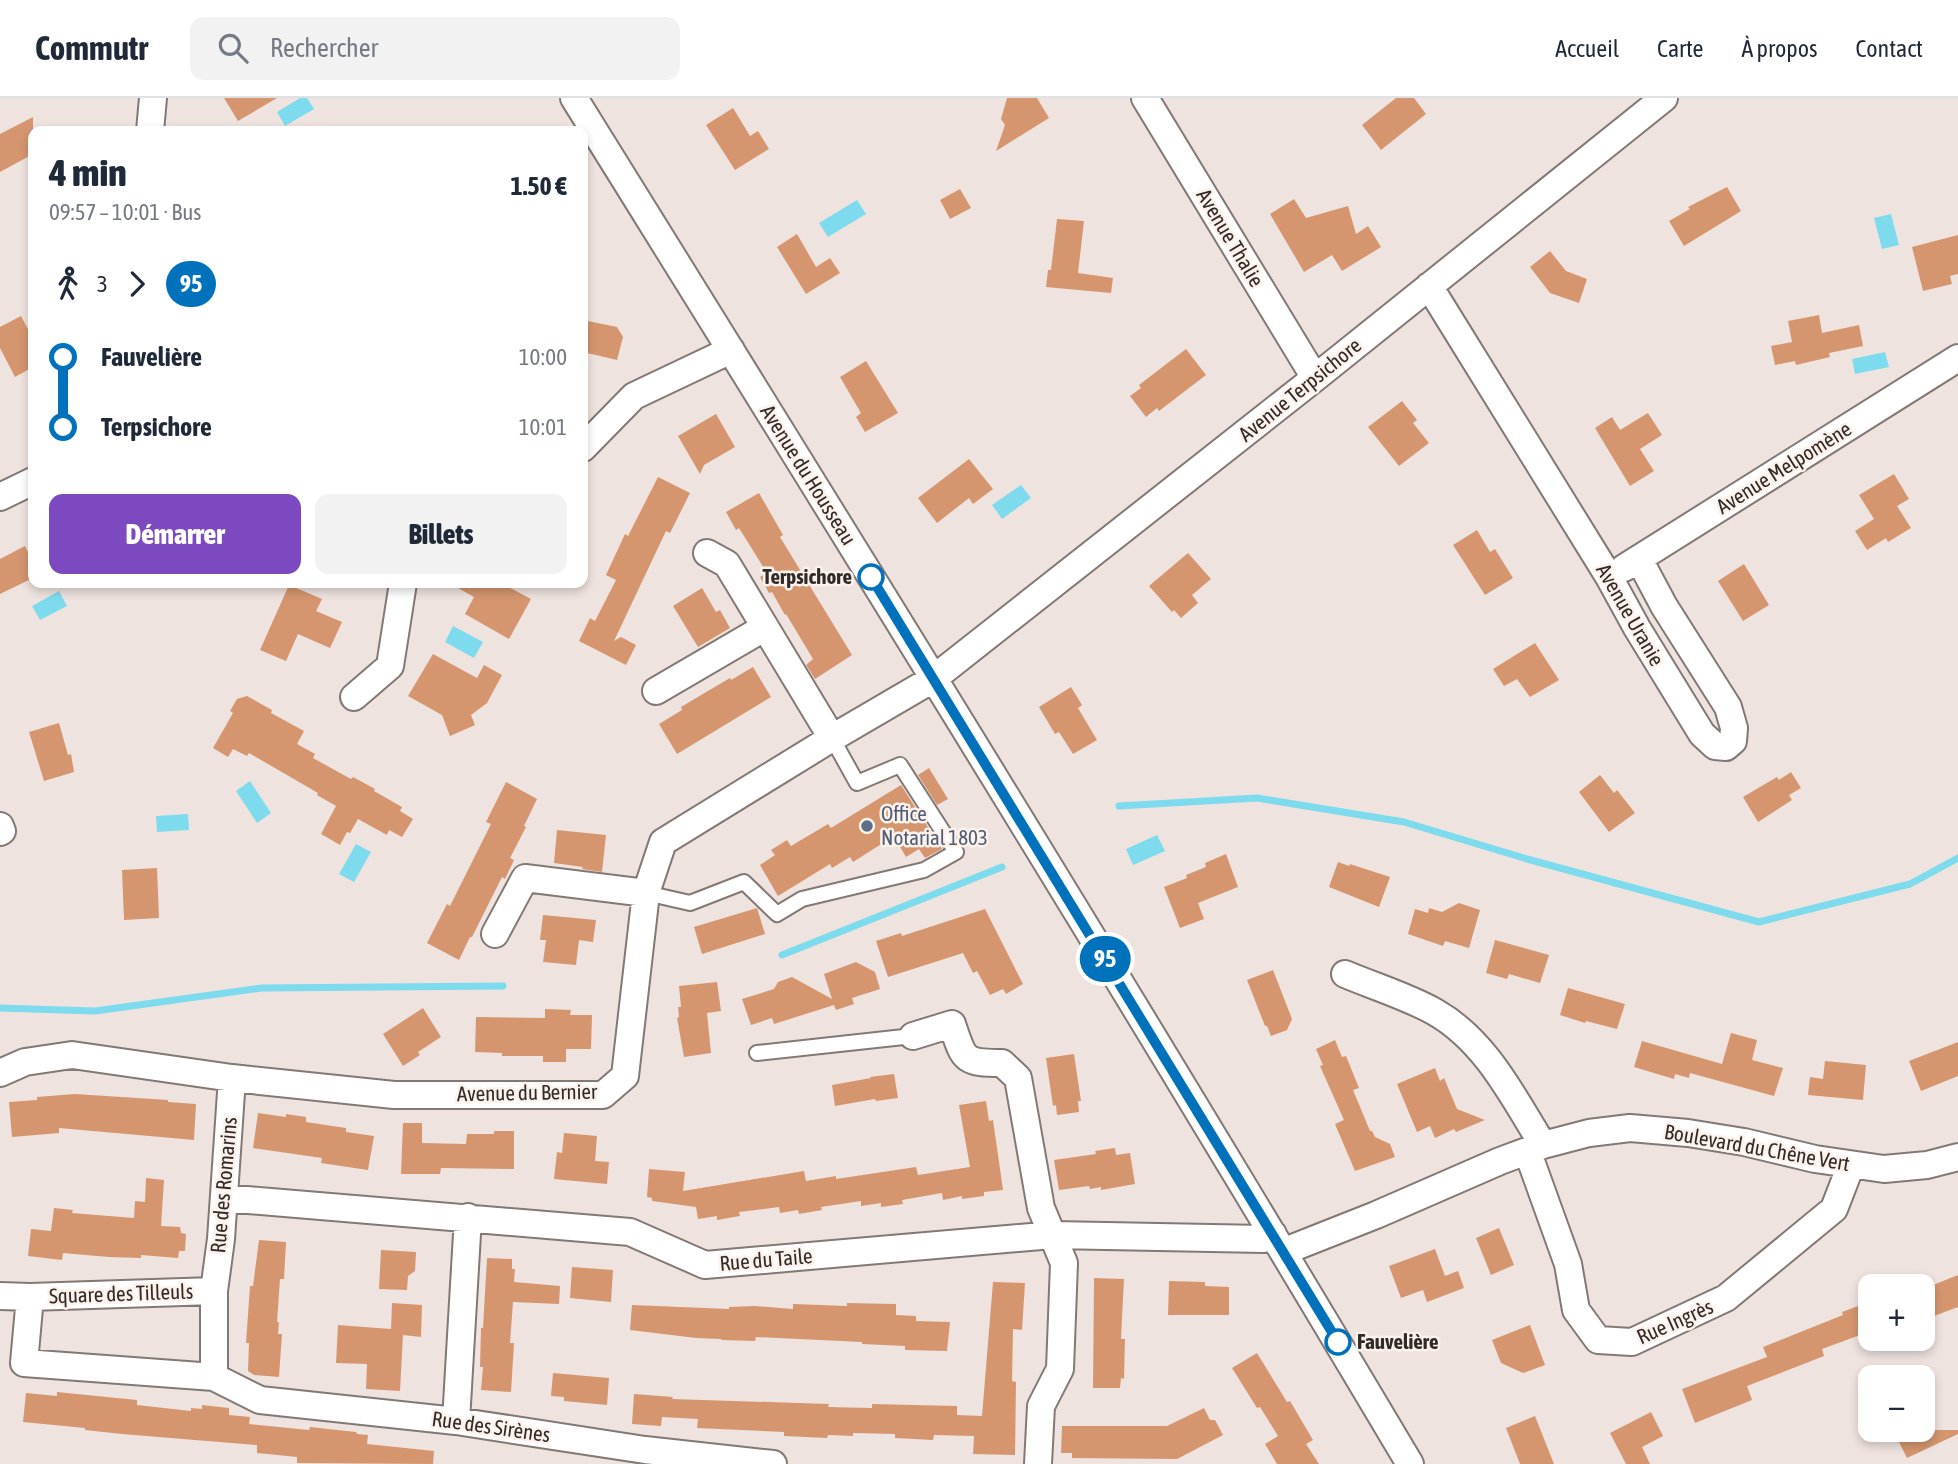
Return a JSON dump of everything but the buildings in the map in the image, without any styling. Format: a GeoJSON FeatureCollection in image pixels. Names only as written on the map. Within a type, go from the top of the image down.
{"type":"FeatureCollection","features":[{"type":"Feature","properties":{"kind":"street"},"geometry":{"type":"LineString","coordinates":[[150,126],[153,98]]}},
{"type":"Feature","properties":{"kind":"street","name":"Avenue du Housseau"},"geometry":{"type":"LineString","coordinates":[[574,98],[1279,1243],[1410,1464]]}},
{"type":"Feature","properties":{"kind":"street","name":"Avenue Thalie"},"geometry":{"type":"LineString","coordinates":[[1145,98],[1315,378]]}},
{"type":"Feature","properties":{"kind":"street","name":"Avenue Terpsichore"},"geometry":{"type":"LineString","coordinates":[[933,679],[1664,98]]}},
{"type":"Feature","properties":{"kind":"street","name":"Avenue Uranie"},"geometry":{"type":"LineString","coordinates":[[1429,286],[1609,577],[1702,734],[1715,746],[1726,747],[1733,741],[1734,727],[1728,707],[1664,606],[1639,559]]}},
{"type":"Feature","properties":{"kind":"street"},"geometry":{"type":"LineString","coordinates":[[588,443],[634,396],[731,350]]}},
{"type":"Feature","properties":{"kind":"street","name":"Avenue Melpomène"},"geometry":{"type":"LineString","coordinates":[[1609,577],[1958,358]]}},
{"type":"Feature","properties":{"kind":"street"},"geometry":{"type":"LineString","coordinates":[[0,497],[28,483]]}},
{"type":"Feature","properties":{"kind":"street"},"geometry":{"type":"LineString","coordinates":[[707,553],[727,564],[832,738]]}},
{"type":"Feature","properties":{"kind":"street"},"geometry":{"type":"LineString","coordinates":[[354,697],[390,666],[401,588]]}},
{"type":"Feature","properties":{"kind":"street"},"geometry":{"type":"LineString","coordinates":[[656,691],[764,628]]}},
{"type":"Feature","properties":{"kind":"street","name":"Avenue du Bernier"},"geometry":{"type":"LineString","coordinates":[[0,1073],[24,1062],[72,1055],[232,1078],[394,1095],[603,1095],[625,1076],[646,893],[663,842],[933,679]]}},
{"type":"Feature","properties":{"kind":"street"},"geometry":{"type":"LineString","coordinates":[[0,826],[0,832]]}},
{"type":"Feature","properties":{"kind":"street"},"geometry":{"type":"LineString","coordinates":[[495,934],[525,878],[646,893]]}},
{"type":"Feature","properties":{"kind":"street"},"geometry":{"type":"LineString","coordinates":[[1345,974],[1434,1011],[1457,1026],[1480,1048],[1501,1077],[1534,1149]]}},
{"type":"Feature","properties":{"kind":"street"},"geometry":{"type":"LineString","coordinates":[[913,1036],[952,1024],[962,1053],[975,1063],[1002,1063],[1018,1078],[1041,1208],[1064,1263],[1060,1369],[1041,1406],[1038,1464]]}},
{"type":"Feature","properties":{"kind":"street","name":"Rue des Romarins"},"geometry":{"type":"LineString","coordinates":[[214,1291],[224,1198],[232,1078]]}},
{"type":"Feature","properties":{"kind":"street","name":"Boulevard du Chêne Vert"},"geometry":{"type":"LineString","coordinates":[[1279,1243],[1294,1247],[1534,1149],[1588,1133],[1630,1128],[1688,1133],[1884,1169],[1927,1165],[1958,1157]]}},
{"type":"Feature","properties":{"kind":"street","name":"Rue Ingrès"},"geometry":{"type":"LineString","coordinates":[[1534,1149],[1532,1164],[1568,1264],[1576,1310],[1598,1340],[1632,1342],[1726,1298],[1834,1209],[1852,1165]]}},
{"type":"Feature","properties":{"kind":"street","name":"Rue du Taile"},"geometry":{"type":"LineString","coordinates":[[224,1198],[630,1232],[705,1265],[1053,1235],[1264,1239],[1279,1243]]}},
{"type":"Feature","properties":{"kind":"street"},"geometry":{"type":"LineString","coordinates":[[456,1420],[468,1217]]}},
{"type":"Feature","properties":{"kind":"street","name":"Square des Tilleuls"},"geometry":{"type":"LineString","coordinates":[[214,1291],[214,1377],[24,1363],[30,1297],[214,1291]]}},
{"type":"Feature","properties":{"kind":"street"},"geometry":{"type":"LineString","coordinates":[[0,1296],[30,1297]]}},
{"type":"Feature","properties":{"kind":"street","name":"Rue des Sirènes"},"geometry":{"type":"LineString","coordinates":[[214,1377],[260,1400],[456,1420],[645,1450],[773,1464]]}},
{"type":"Feature","properties":{"kind":"lane"},"geometry":{"type":"LineString","coordinates":[[646,893],[690,903],[744,882],[777,914],[802,900],[924,870],[956,852],[900,765],[857,782],[832,738]]}},
{"type":"Feature","properties":{"kind":"lane"},"geometry":{"type":"LineString","coordinates":[[757,1053],[913,1036]]}},
{"type":"Feature","properties":{"kind":"water"},"geometry":{"type":"Polygon","coordinates":[[[300,98],[307,98],[314,109],[285,126],[277,112],[300,98]]]}},
{"type":"Feature","properties":{"kind":"water"},"geometry":{"type":"Polygon","coordinates":[[[857,200],[866,214],[828,237],[819,223],[857,200]]]}},
{"type":"Feature","properties":{"kind":"water"},"geometry":{"type":"Polygon","coordinates":[[[1891,214],[1899,245],[1882,249],[1874,218],[1891,214]]]}},
{"type":"Feature","properties":{"kind":"water"},"geometry":{"type":"Polygon","coordinates":[[[1885,352],[1889,367],[1855,374],[1852,359],[1885,352]]]}},
{"type":"Feature","properties":{"kind":"water"},"geometry":{"type":"Polygon","coordinates":[[[1021,485],[1031,498],[1002,519],[992,505],[1021,485]]]}},
{"type":"Feature","properties":{"kind":"water"},"geometry":{"type":"Polygon","coordinates":[[[59,591],[67,606],[40,620],[32,606],[59,591]]]}},
{"type":"Feature","properties":{"kind":"water"},"geometry":{"type":"Polygon","coordinates":[[[453,626],[483,642],[474,658],[445,642],[453,626]]]}},
{"type":"Feature","properties":{"kind":"water"},"geometry":{"type":"Polygon","coordinates":[[[250,781],[271,813],[257,823],[236,791],[250,781]]]}},
{"type":"Feature","properties":{"kind":"water"},"geometry":{"type":"Polygon","coordinates":[[[188,814],[189,830],[157,832],[156,816],[188,814]]]}},
{"type":"Feature","properties":{"kind":"water"},"geometry":{"type":"Polygon","coordinates":[[[1157,835],[1165,851],[1133,865],[1126,849],[1157,835]]]}},
{"type":"Feature","properties":{"kind":"water"},"geometry":{"type":"Polygon","coordinates":[[[356,844],[371,852],[354,882],[339,874],[356,844]]]}},
{"type":"Feature","properties":{"kind":"waterway"},"geometry":{"type":"LineString","coordinates":[[1119,806],[1257,798],[1404,822],[1527,859],[1759,922],[1910,884],[1958,858]]}},
{"type":"Feature","properties":{"kind":"waterway"},"geometry":{"type":"LineString","coordinates":[[782,955],[1002,867]]}},
{"type":"Feature","properties":{"kind":"waterway"},"geometry":{"type":"LineString","coordinates":[[0,1008],[95,1011],[262,988],[503,986]]}},
{"type":"Feature","properties":{"kind":"bus line","name":"95"},"geometry":{"type":"LineString","coordinates":[[871,577],[1338,1342]]}},
{"type":"Feature","properties":{"kind":"place","name":"Terpsichore"},"geometry":{"type":"Point","coordinates":[871,577]}},
{"type":"Feature","properties":{"kind":"place","name":"Office Notarial 1803"},"geometry":{"type":"Point","coordinates":[867,826]}},
{"type":"Feature","properties":{"kind":"place","name":"Fauvelière"},"geometry":{"type":"Point","coordinates":[1338,1342]}}]}
